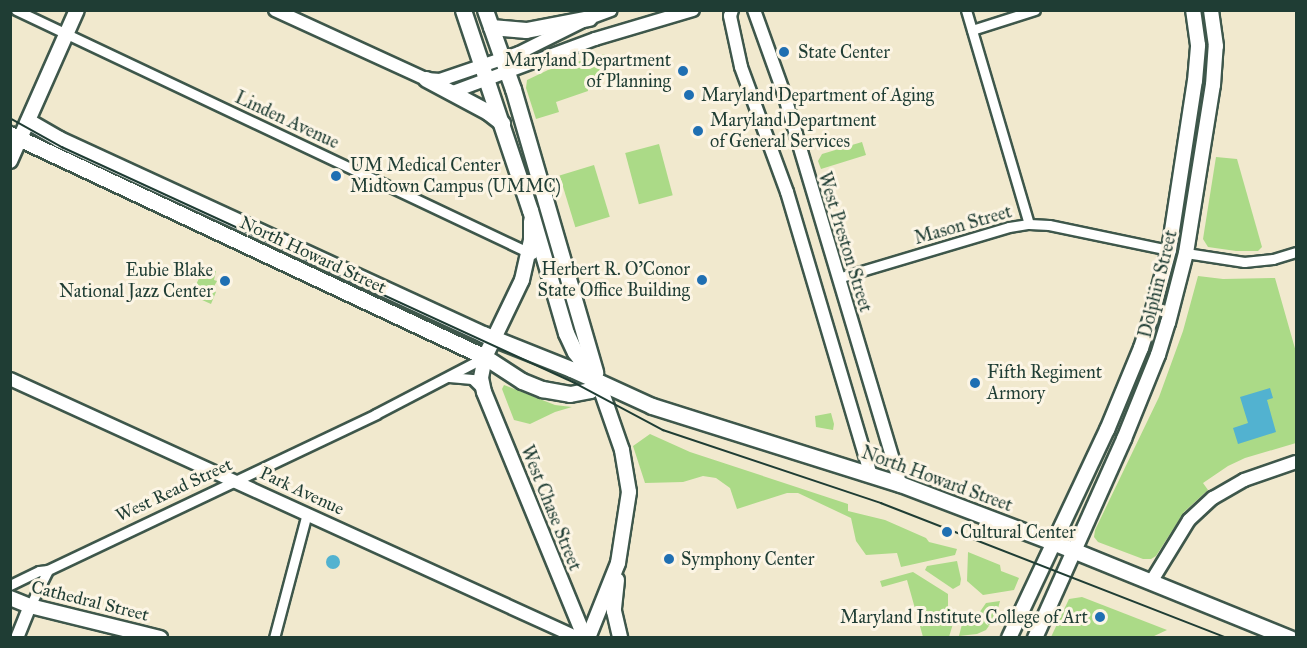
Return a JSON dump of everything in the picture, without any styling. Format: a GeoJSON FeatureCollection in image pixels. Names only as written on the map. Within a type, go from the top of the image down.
{"type":"FeatureCollection","features":[{"type":"Feature","properties":{"kind":"main road"},"geometry":{"type":"LineString","coordinates":[[10,161],[15,136],[28,121],[77,10]]}},
{"type":"Feature","properties":{"kind":"main road"},"geometry":{"type":"LineString","coordinates":[[463,10],[530,210],[566,333],[575,352],[599,384]]}},
{"type":"Feature","properties":{"kind":"main road"},"geometry":{"type":"LineString","coordinates":[[485,10],[505,66],[599,384],[622,450],[628,482],[625,532],[618,563],[614,611],[620,638]]}},
{"type":"Feature","properties":{"kind":"main road","name":"Dolphin Street"},"geometry":{"type":"LineString","coordinates":[[1053,542],[1138,357],[1169,250],[1197,61],[1193,10]]}},
{"type":"Feature","properties":{"kind":"main road","name":"Dolphin Street"},"geometry":{"type":"LineString","coordinates":[[1074,550],[1155,364],[1186,253],[1216,63],[1211,10]]}},
{"type":"Feature","properties":{"kind":"main road"},"geometry":{"type":"LineString","coordinates":[[491,27],[526,30],[589,18]]}},
{"type":"Feature","properties":{"kind":"main road"},"geometry":{"type":"LineString","coordinates":[[426,79],[488,112],[502,123]]}},
{"type":"Feature","properties":{"kind":"main road","name":"North Howard Street"},"geometry":{"type":"LineString","coordinates":[[28,121],[59,139],[495,339],[571,369],[599,384],[652,406],[735,435],[900,484],[1074,550],[1290,638]]}},
{"type":"Feature","properties":{"kind":"main road","name":"North Howard Street"},"geometry":{"type":"LineString","coordinates":[[15,136],[485,357],[522,381],[542,389],[582,393],[599,384]]}},
{"type":"Feature","properties":{"kind":"main road"},"geometry":{"type":"LineString","coordinates":[[485,357],[522,280],[532,226],[530,210]]}},
{"type":"Feature","properties":{"kind":"main road","name":"West Chase Street"},"geometry":{"type":"LineString","coordinates":[[485,357],[481,378],[484,392],[586,638]]}},
{"type":"Feature","properties":{"kind":"main road"},"geometry":{"type":"LineString","coordinates":[[1009,638],[1053,542]]}},
{"type":"Feature","properties":{"kind":"main road"},"geometry":{"type":"LineString","coordinates":[[1035,638],[1074,550]]}},
{"type":"Feature","properties":{"kind":"main road"},"geometry":{"type":"LineString","coordinates":[[586,638],[618,563]]}},
{"type":"Feature","properties":{"kind":"main road","name":"Cathedral Street"},"geometry":{"type":"LineString","coordinates":[[10,598],[30,606],[160,638]]}},
{"type":"Feature","properties":{"kind":"street","name":"Linden Avenue"},"geometry":{"type":"LineString","coordinates":[[16,10],[544,260]]}},
{"type":"Feature","properties":{"kind":"street"},"geometry":{"type":"LineString","coordinates":[[275,10],[426,79],[447,79],[486,73]]}},
{"type":"Feature","properties":{"kind":"street"},"geometry":{"type":"LineString","coordinates":[[505,66],[589,18],[611,10]]}},
{"type":"Feature","properties":{"kind":"street"},"geometry":{"type":"LineString","coordinates":[[450,93],[486,73],[505,66],[693,10]]}},
{"type":"Feature","properties":{"kind":"street"},"geometry":{"type":"LineString","coordinates":[[732,10],[730,16],[741,68],[787,192],[871,475]]}},
{"type":"Feature","properties":{"kind":"street","name":"West Preston Street"},"geometry":{"type":"LineString","coordinates":[[754,10],[784,94],[900,484]]}},
{"type":"Feature","properties":{"kind":"street"},"geometry":{"type":"LineString","coordinates":[[966,10],[1029,224]]}},
{"type":"Feature","properties":{"kind":"street"},"geometry":{"type":"LineString","coordinates":[[972,30],[1035,10]]}},
{"type":"Feature","properties":{"kind":"street","name":"Mason Street"},"geometry":{"type":"LineString","coordinates":[[838,278],[1012,226],[1029,224],[1049,225],[1169,250]]}},
{"type":"Feature","properties":{"kind":"street"},"geometry":{"type":"LineString","coordinates":[[1186,253],[1244,262],[1273,259],[1296,252]]}},
{"type":"Feature","properties":{"kind":"street","name":"West Read Street"},"geometry":{"type":"LineString","coordinates":[[10,585],[39,571],[48,570],[238,481],[376,414],[485,357]]}},
{"type":"Feature","properties":{"kind":"street","name":"West Chase Street"},"geometry":{"type":"LineString","coordinates":[[444,377],[472,379],[484,392]]}},
{"type":"Feature","properties":{"kind":"street","name":"Park Avenue"},"geometry":{"type":"LineString","coordinates":[[10,379],[578,638]]}},
{"type":"Feature","properties":{"kind":"street"},"geometry":{"type":"LineString","coordinates":[[1151,582],[1190,520],[1213,498],[1244,480],[1296,462]]}},
{"type":"Feature","properties":{"kind":"street"},"geometry":{"type":"LineString","coordinates":[[274,638],[307,513]]}},
{"type":"Feature","properties":{"kind":"street"},"geometry":{"type":"LineString","coordinates":[[17,638],[48,570]]}},
{"type":"Feature","properties":{"kind":"green space"},"geometry":{"type":"Polygon","coordinates":[[[605,54],[610,74],[587,81],[588,91],[556,102],[559,112],[536,119],[526,88],[527,80],[548,70],[605,54]]]}},
{"type":"Feature","properties":{"kind":"green space"},"geometry":{"type":"Polygon","coordinates":[[[862,142],[866,155],[821,169],[818,161],[822,154],[862,142]]]}},
{"type":"Feature","properties":{"kind":"green space"},"geometry":{"type":"Polygon","coordinates":[[[659,144],[673,195],[639,204],[625,153],[659,144]]]}},
{"type":"Feature","properties":{"kind":"green space"},"geometry":{"type":"Polygon","coordinates":[[[1216,157],[1237,159],[1262,247],[1258,251],[1208,247],[1203,239],[1216,157]]]}},
{"type":"Feature","properties":{"kind":"green space"},"geometry":{"type":"Polygon","coordinates":[[[594,165],[610,217],[575,227],[560,176],[594,165]]]}},
{"type":"Feature","properties":{"kind":"green space"},"geometry":{"type":"Polygon","coordinates":[[[205,266],[216,271],[214,280],[217,281],[212,290],[216,292],[211,304],[191,295],[205,266]]]}},
{"type":"Feature","properties":{"kind":"green space"},"geometry":{"type":"Polygon","coordinates":[[[1198,276],[1223,279],[1275,278],[1296,352],[1296,443],[1245,458],[1228,466],[1203,483],[1208,490],[1184,512],[1156,556],[1143,559],[1098,542],[1094,537],[1095,530],[1159,397],[1183,331],[1198,276]]]}},
{"type":"Feature","properties":{"kind":"green space"},"geometry":{"type":"Polygon","coordinates":[[[504,385],[555,405],[572,407],[530,424],[514,420],[502,389],[504,385]]]}},
{"type":"Feature","properties":{"kind":"green space"},"geometry":{"type":"Polygon","coordinates":[[[831,413],[833,430],[816,427],[815,416],[831,413]]]}},
{"type":"Feature","properties":{"kind":"green space"},"geometry":{"type":"Polygon","coordinates":[[[650,434],[690,452],[848,504],[848,511],[885,520],[926,538],[929,542],[957,549],[955,555],[901,567],[897,553],[866,555],[856,541],[851,518],[798,493],[787,493],[737,509],[730,488],[716,478],[703,476],[683,482],[645,483],[633,446],[650,434]]]}},
{"type":"Feature","properties":{"kind":"green space"},"geometry":{"type":"Polygon","coordinates":[[[968,552],[1000,565],[1001,571],[1019,578],[1014,590],[983,595],[967,581],[968,552]]]}},
{"type":"Feature","properties":{"kind":"green space"},"geometry":{"type":"Polygon","coordinates":[[[957,561],[961,579],[960,585],[953,589],[925,570],[927,566],[957,561]]]}},
{"type":"Feature","properties":{"kind":"green space"},"geometry":{"type":"Polygon","coordinates":[[[913,572],[948,594],[948,606],[955,617],[949,637],[923,637],[907,580],[882,587],[880,581],[913,572]]]}},
{"type":"Feature","properties":{"kind":"green space","name":"Maryland Institute College of Art"},"geometry":{"type":"Polygon","coordinates":[[[1082,597],[1167,630],[1152,637],[1051,637],[1069,599],[1082,597]]]}},
{"type":"Feature","properties":{"kind":"green space"},"geometry":{"type":"Polygon","coordinates":[[[1000,601],[996,616],[986,630],[977,634],[959,636],[963,620],[977,616],[986,603],[1000,601]]]}},
{"type":"Feature","properties":{"kind":"water"},"geometry":{"type":"Polygon","coordinates":[[[1270,388],[1273,398],[1267,400],[1276,432],[1238,444],[1233,428],[1248,423],[1240,397],[1270,388]]]}},
{"type":"Feature","properties":{"kind":"water"},"geometry":{"type":"Polygon","coordinates":[[[330,555],[336,555],[340,562],[336,569],[330,569],[326,565],[326,559],[330,555]]]}},
{"type":"Feature","properties":{"kind":"tram line"},"geometry":{"type":"LineString","coordinates":[[10,118],[62,147],[575,383],[663,430],[881,503],[1227,638]]}},
{"type":"Feature","properties":{"kind":"place","name":"State Center"},"geometry":{"type":"Point","coordinates":[784,52]}},
{"type":"Feature","properties":{"kind":"place","name":"Maryland Department of Planning"},"geometry":{"type":"Point","coordinates":[683,71]}},
{"type":"Feature","properties":{"kind":"place","name":"Maryland Department of Aging"},"geometry":{"type":"Point","coordinates":[689,95]}},
{"type":"Feature","properties":{"kind":"place","name":"Maryland Department of General Services"},"geometry":{"type":"Point","coordinates":[698,131]}},
{"type":"Feature","properties":{"kind":"place","name":"UM Medical Center Midtown Campus (UMMC)"},"geometry":{"type":"Point","coordinates":[336,176]}},
{"type":"Feature","properties":{"kind":"place","name":"Herbert R. O'Conor State Office Building"},"geometry":{"type":"Point","coordinates":[702,280]}},
{"type":"Feature","properties":{"kind":"place","name":"Eubie Blake National Jazz Center"},"geometry":{"type":"Point","coordinates":[225,281]}},
{"type":"Feature","properties":{"kind":"place","name":"Fifth Regiment Armory"},"geometry":{"type":"Point","coordinates":[975,383]}},
{"type":"Feature","properties":{"kind":"place","name":"Cultural Center"},"geometry":{"type":"Point","coordinates":[947,532]}},
{"type":"Feature","properties":{"kind":"place","name":"Symphony Center"},"geometry":{"type":"Point","coordinates":[669,559]}},
{"type":"Feature","properties":{"kind":"place","name":"Maryland Institute College of Art"},"geometry":{"type":"Point","coordinates":[1100,617]}}]}
